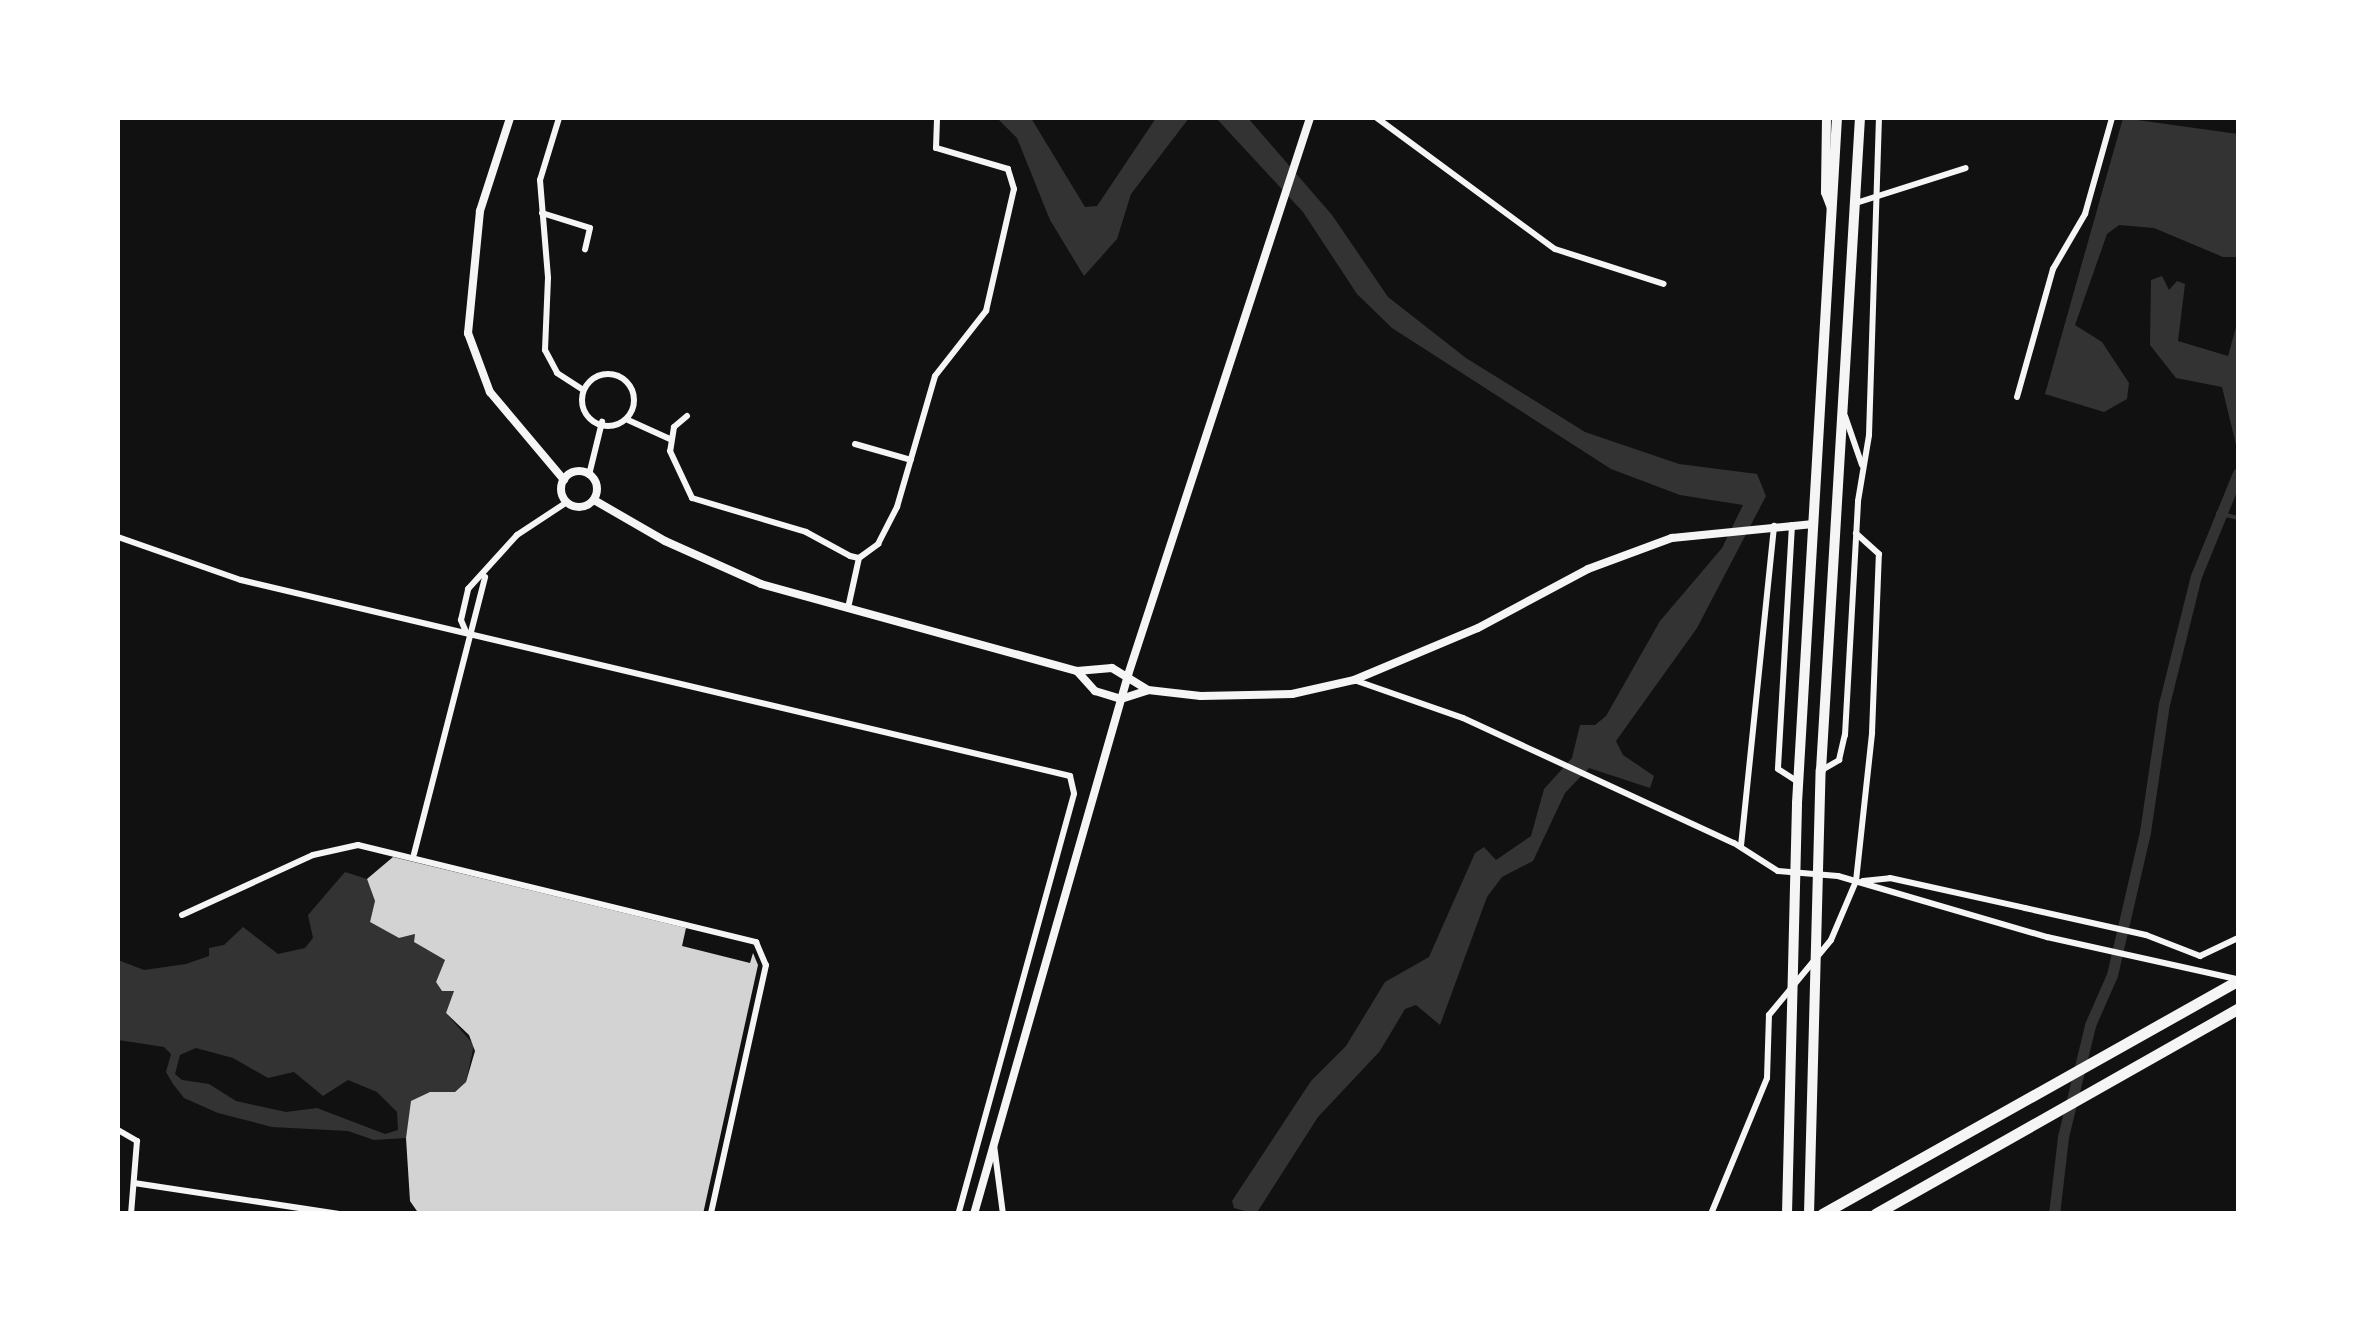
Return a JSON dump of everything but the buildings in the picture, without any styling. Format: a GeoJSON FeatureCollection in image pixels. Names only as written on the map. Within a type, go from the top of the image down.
{"type":"FeatureCollection","features":[{"type":"Feature","properties":{"kind":"highway"},"geometry":{"type":"LineString","coordinates":[[1822,1214],[2238,980]]}},
{"type":"Feature","properties":{"kind":"highway"},"geometry":{"type":"LineString","coordinates":[[1876,1214],[2038,1126],[2238,1009]]}},
{"type":"Feature","properties":{"kind":"main road"},"geometry":{"type":"LineString","coordinates":[[1826,118],[1824,192],[1831,208]]}},
{"type":"Feature","properties":{"kind":"main road"},"geometry":{"type":"LineString","coordinates":[[1788,1214],[1797,803],[1837,118]]}},
{"type":"Feature","properties":{"kind":"main road"},"geometry":{"type":"LineString","coordinates":[[1809,1214],[1821,770],[1860,118]]}},
{"type":"Feature","properties":{"kind":"main road"},"geometry":{"type":"LineString","coordinates":[[1828,258],[1851,260]]}},
{"type":"Feature","properties":{"kind":"street"},"geometry":{"type":"LineString","coordinates":[[510,118],[480,211],[468,333],[490,392],[564,480],[566,502]]}},
{"type":"Feature","properties":{"kind":"street"},"geometry":{"type":"LineString","coordinates":[[559,118],[542,160],[548,278],[545,350],[556,373],[582,388]]}},
{"type":"Feature","properties":{"kind":"street"},"geometry":{"type":"LineString","coordinates":[[848,608],[859,558],[888,528],[935,376],[986,311],[1014,189],[1008,169],[936,148],[938,118]]}},
{"type":"Feature","properties":{"kind":"street"},"geometry":{"type":"LineString","coordinates":[[974,1214],[1128,675],[1310,118]]}},
{"type":"Feature","properties":{"kind":"street"},"geometry":{"type":"LineString","coordinates":[[1377,118],[1555,249],[1664,284]]}},
{"type":"Feature","properties":{"kind":"street"},"geometry":{"type":"LineString","coordinates":[[1821,770],[1843,752],[1856,533],[1862,466],[1870,435],[1879,118]]}},
{"type":"Feature","properties":{"kind":"street"},"geometry":{"type":"LineString","coordinates":[[2016,397],[2052,269],[2085,214],[2112,118]]}},
{"type":"Feature","properties":{"kind":"street"},"geometry":{"type":"LineString","coordinates":[[1854,203],[1966,168]]}},
{"type":"Feature","properties":{"kind":"street"},"geometry":{"type":"LineString","coordinates":[[542,213],[590,228],[585,249]]}},
{"type":"Feature","properties":{"kind":"street"},"geometry":{"type":"LineString","coordinates":[[628,420],[636,397],[628,382],[597,374],[582,388],[582,411],[602,422],[628,420],[670,439]]}},
{"type":"Feature","properties":{"kind":"street"},"geometry":{"type":"LineString","coordinates":[[1842,406],[1862,466]]}},
{"type":"Feature","properties":{"kind":"street"},"geometry":{"type":"LineString","coordinates":[[687,416],[670,439],[672,466],[692,498],[806,532],[859,558]]}},
{"type":"Feature","properties":{"kind":"street"},"geometry":{"type":"LineString","coordinates":[[566,502],[578,508],[594,500],[597,489],[590,474],[602,422]]}},
{"type":"Feature","properties":{"kind":"street"},"geometry":{"type":"LineString","coordinates":[[854,444],[910,460]]}},
{"type":"Feature","properties":{"kind":"street"},"geometry":{"type":"LineString","coordinates":[[564,480],[573,472],[590,474]]}},
{"type":"Feature","properties":{"kind":"street"},"geometry":{"type":"LineString","coordinates":[[594,500],[724,570],[1077,671],[1112,668],[1148,690]]}},
{"type":"Feature","properties":{"kind":"street"},"geometry":{"type":"LineString","coordinates":[[466,633],[468,589],[485,577],[517,535],[566,502]]}},
{"type":"Feature","properties":{"kind":"street"},"geometry":{"type":"LineString","coordinates":[[1077,671],[1096,691],[1121,699],[1148,690],[1201,696],[1292,694],[1354,680],[1478,628],[1588,569],[1672,538],[1722,530],[1813,524]]}},
{"type":"Feature","properties":{"kind":"street"},"geometry":{"type":"LineString","coordinates":[[1792,525],[1778,769],[1798,782]]}},
{"type":"Feature","properties":{"kind":"street"},"geometry":{"type":"LineString","coordinates":[[1742,848],[1772,526]]}},
{"type":"Feature","properties":{"kind":"street"},"geometry":{"type":"LineString","coordinates":[[1711,1214],[1767,1078],[1769,1016],[1831,940],[1856,881],[1872,732],[1879,554],[1856,533]]}},
{"type":"Feature","properties":{"kind":"street"},"geometry":{"type":"LineString","coordinates":[[118,537],[241,580],[1070,776],[1070,809],[958,1214]]}},
{"type":"Feature","properties":{"kind":"street"},"geometry":{"type":"LineString","coordinates":[[414,854],[466,633],[480,606],[485,577]]}},
{"type":"Feature","properties":{"kind":"street"},"geometry":{"type":"LineString","coordinates":[[465,602],[480,606]]}},
{"type":"Feature","properties":{"kind":"street"},"geometry":{"type":"LineString","coordinates":[[1354,680],[1462,718],[1605,788],[1742,848],[1778,872],[1856,881],[2047,937],[2238,980]]}},
{"type":"Feature","properties":{"kind":"street"},"geometry":{"type":"LineString","coordinates":[[182,915],[334,848],[414,854],[734,934],[762,948],[766,965],[711,1214]]}},
{"type":"Feature","properties":{"kind":"street"},"geometry":{"type":"LineString","coordinates":[[1856,881],[1890,878],[2138,934],[2200,956],[2238,938]]}},
{"type":"Feature","properties":{"kind":"street"},"geometry":{"type":"LineString","coordinates":[[118,1130],[137,1141],[131,1214]]}},
{"type":"Feature","properties":{"kind":"street"},"geometry":{"type":"LineString","coordinates":[[994,1145],[1002,1214]]}},
{"type":"Feature","properties":{"kind":"street"},"geometry":{"type":"LineString","coordinates":[[134,1183],[338,1214]]}},
{"type":"Feature","properties":{"kind":"shaded area"},"geometry":{"type":"Polygon","coordinates":[[[997,118],[1031,118],[1085,207],[1097,206],[1156,118],[1189,118],[1131,194],[1117,239],[1084,276],[1050,220],[1017,138],[997,118]]]}},
{"type":"Feature","properties":{"kind":"shaded area"},"geometry":{"type":"Polygon","coordinates":[[[1216,118],[1248,118],[1332,215],[1388,297],[1466,358],[1585,432],[1679,464],[1757,474],[1766,496],[1697,628],[1616,741],[1623,755],[1654,776],[1650,788],[1589,768],[1565,793],[1533,861],[1502,877],[1487,897],[1440,1025],[1416,1005],[1405,1009],[1380,1051],[1318,1117],[1256,1214],[1234,1208],[1232,1201],[1311,1081],[1346,1046],[1385,982],[1429,957],[1475,853],[1484,847],[1496,860],[1531,836],[1544,789],[1572,758],[1580,725],[1595,725],[1606,716],[1660,621],[1722,548],[1743,505],[1680,495],[1611,469],[1392,328],[1357,294],[1303,212],[1216,118]]]}},
{"type":"Feature","properties":{"kind":"shaded area"},"geometry":{"type":"Polygon","coordinates":[[[2123,118],[2238,134],[2238,257],[2223,257],[2154,228],[2119,225],[2107,234],[2075,325],[2102,342],[2129,383],[2127,399],[2104,412],[2045,394],[2123,118]]]}},
{"type":"Feature","properties":{"kind":"shaded area"},"geometry":{"type":"Polygon","coordinates":[[[2162,276],[2169,290],[2177,281],[2185,284],[2178,341],[2228,356],[2238,320],[2238,453],[2222,387],[2176,378],[2150,345],[2151,280],[2162,276]]]}},
{"type":"Feature","properties":{"kind":"shaded area"},"geometry":{"type":"Polygon","coordinates":[[[345,872],[367,879],[375,901],[370,922],[399,938],[415,934],[414,942],[445,960],[436,982],[442,991],[454,991],[446,1013],[474,1045],[466,1082],[455,1092],[412,1101],[406,1138],[374,1140],[348,1131],[272,1127],[218,1113],[184,1098],[166,1072],[171,1054],[164,1047],[118,1040],[118,960],[144,970],[186,964],[209,956],[209,948],[224,945],[243,927],[278,954],[305,948],[313,938],[308,915],[345,872]],[[196,1048],[180,1055],[175,1074],[182,1080],[209,1084],[236,1101],[286,1112],[317,1108],[385,1134],[398,1130],[397,1112],[377,1092],[348,1080],[323,1096],[294,1072],[268,1078],[233,1058],[196,1048]]]}},
{"type":"Feature","properties":{"kind":"waterway"},"geometry":{"type":"LineString","coordinates":[[2054,1214],[2063,1137],[2090,1025],[2112,975],[2145,832],[2164,704],[2196,576],[2238,473]]}},
{"type":"Feature","properties":{"kind":"waterway"},"geometry":{"type":"LineString","coordinates":[[2218,513],[2238,518]]}}]}
